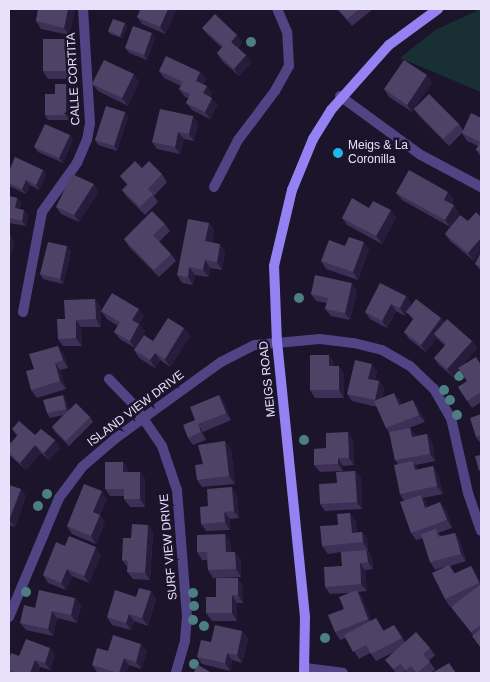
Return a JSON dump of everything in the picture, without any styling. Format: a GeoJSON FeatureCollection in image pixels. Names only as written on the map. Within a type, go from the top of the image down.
{"type":"FeatureCollection","features":[{"type":"Feature","properties":{"kind":"main road","name":"MEIGS ROAD"},"geometry":{"type":"LineString","coordinates":[[304,671],[305,617],[277,343],[274,266],[286,211],[313,138],[340,96],[389,45],[426,12],[438,9]]}},
{"type":"Feature","properties":{"kind":"street","name":"CALLE CORTITA"},"geometry":{"type":"LineString","coordinates":[[23,312],[42,212],[77,163],[88,140],[90,123],[83,9]]}},
{"type":"Feature","properties":{"kind":"street"},"geometry":{"type":"LineString","coordinates":[[214,187],[238,140],[284,77],[288,66],[287,32],[277,9]]}},
{"type":"Feature","properties":{"kind":"street"},"geometry":{"type":"LineString","coordinates":[[340,96],[415,151],[481,187]]}},
{"type":"Feature","properties":{"kind":"street","name":"ISLAND VIEW DRIVE"},"geometry":{"type":"LineString","coordinates":[[9,618],[68,482],[98,452],[221,362],[252,346],[320,339],[354,343],[396,357],[423,377],[451,418],[468,493],[481,531]]}},
{"type":"Feature","properties":{"kind":"street","name":"SURF VIEW DRIVE"},"geometry":{"type":"LineString","coordinates":[[109,379],[144,419],[162,446],[171,467],[180,512],[187,617],[176,673]]}},
{"type":"Feature","properties":{"kind":"street"},"geometry":{"type":"LineString","coordinates":[[304,671],[343,673]]}},
{"type":"Feature","properties":{"kind":"green space"},"geometry":{"type":"Polygon","coordinates":[[[481,9],[481,92],[400,58],[435,30],[481,9]]]}},
{"type":"Feature","properties":{"kind":"building"},"geometry":{"type":"Polygon","coordinates":[[[38,9],[68,9],[64,28],[36,21],[38,9]]]}},
{"type":"Feature","properties":{"kind":"building"},"geometry":{"type":"Polygon","coordinates":[[[141,9],[168,9],[160,27],[137,17],[141,9]]]}},
{"type":"Feature","properties":{"kind":"building"},"geometry":{"type":"Polygon","coordinates":[[[338,9],[359,9],[347,19],[338,9]]]}},
{"type":"Feature","properties":{"kind":"building"},"geometry":{"type":"Polygon","coordinates":[[[215,14],[237,35],[231,42],[246,55],[234,69],[217,53],[223,46],[202,28],[215,14]]]}},
{"type":"Feature","properties":{"kind":"building"},"geometry":{"type":"Polygon","coordinates":[[[113,19],[125,23],[120,36],[108,31],[113,19]]]}},
{"type":"Feature","properties":{"kind":"building"},"geometry":{"type":"Polygon","coordinates":[[[133,26],[152,33],[144,55],[125,48],[133,26]]]}},
{"type":"Feature","properties":{"kind":"building"},"geometry":{"type":"Polygon","coordinates":[[[43,39],[66,39],[66,71],[43,71],[43,39]]]}},
{"type":"Feature","properties":{"kind":"building"},"geometry":{"type":"Polygon","coordinates":[[[166,56],[200,72],[196,81],[207,86],[203,93],[212,98],[205,112],[186,103],[190,94],[179,89],[183,82],[159,71],[166,56]]]}},
{"type":"Feature","properties":{"kind":"building"},"geometry":{"type":"Polygon","coordinates":[[[104,60],[134,74],[122,98],[92,84],[104,60]]]}},
{"type":"Feature","properties":{"kind":"building"},"geometry":{"type":"Polygon","coordinates":[[[404,60],[427,75],[407,105],[384,89],[404,60]]]}},
{"type":"Feature","properties":{"kind":"building"},"geometry":{"type":"Polygon","coordinates":[[[55,84],[66,84],[66,115],[45,115],[45,94],[55,94],[55,84]]]}},
{"type":"Feature","properties":{"kind":"building"},"geometry":{"type":"Polygon","coordinates":[[[429,94],[459,124],[443,139],[414,109],[429,94]]]}},
{"type":"Feature","properties":{"kind":"building"},"geometry":{"type":"Polygon","coordinates":[[[106,106],[125,112],[114,146],[95,140],[106,106]]]}},
{"type":"Feature","properties":{"kind":"building"},"geometry":{"type":"Polygon","coordinates":[[[160,109],[193,116],[189,134],[178,132],[175,147],[152,142],[160,109]]]}},
{"type":"Feature","properties":{"kind":"building"},"geometry":{"type":"Polygon","coordinates":[[[471,113],[481,118],[481,152],[476,150],[480,142],[462,133],[471,113]]]}},
{"type":"Feature","properties":{"kind":"building"},"geometry":{"type":"Polygon","coordinates":[[[45,124],[70,135],[59,158],[34,147],[45,124]]]}},
{"type":"Feature","properties":{"kind":"building"},"geometry":{"type":"Polygon","coordinates":[[[15,157],[43,170],[36,185],[26,180],[22,189],[9,183],[9,171],[15,157]]]}},
{"type":"Feature","properties":{"kind":"building"},"geometry":{"type":"Polygon","coordinates":[[[135,161],[142,168],[149,161],[162,174],[148,189],[153,194],[140,207],[122,190],[128,184],[120,176],[135,161]]]}},
{"type":"Feature","properties":{"kind":"building"},"geometry":{"type":"Polygon","coordinates":[[[409,170],[448,192],[444,200],[454,205],[445,220],[396,193],[409,170]]]}},
{"type":"Feature","properties":{"kind":"building"},"geometry":{"type":"Polygon","coordinates":[[[72,174],[94,184],[74,215],[56,207],[72,174]]]}},
{"type":"Feature","properties":{"kind":"building"},"geometry":{"type":"Polygon","coordinates":[[[9,196],[17,198],[15,208],[24,210],[22,221],[9,218],[9,196]]]}},
{"type":"Feature","properties":{"kind":"building"},"geometry":{"type":"Polygon","coordinates":[[[352,198],[369,208],[373,201],[391,210],[376,236],[342,218],[352,198]]]}},
{"type":"Feature","properties":{"kind":"building"},"geometry":{"type":"Polygon","coordinates":[[[152,211],[165,224],[153,235],[171,254],[154,270],[124,239],[152,211]]]}},
{"type":"Feature","properties":{"kind":"building"},"geometry":{"type":"Polygon","coordinates":[[[476,212],[481,217],[481,238],[468,253],[445,234],[460,215],[468,221],[476,212]]]}},
{"type":"Feature","properties":{"kind":"building"},"geometry":{"type":"Polygon","coordinates":[[[188,219],[209,223],[205,241],[220,244],[217,262],[205,260],[203,270],[189,267],[188,277],[177,275],[188,219]]]}},
{"type":"Feature","properties":{"kind":"building"},"geometry":{"type":"Polygon","coordinates":[[[349,237],[364,242],[353,272],[321,261],[329,240],[345,246],[349,237]]]}},
{"type":"Feature","properties":{"kind":"building"},"geometry":{"type":"Polygon","coordinates":[[[48,242],[67,246],[60,279],[40,274],[48,242]]]}},
{"type":"Feature","properties":{"kind":"building"},"geometry":{"type":"Polygon","coordinates":[[[481,252],[481,267],[475,264],[481,252]]]}},
{"type":"Feature","properties":{"kind":"building"},"geometry":{"type":"Polygon","coordinates":[[[315,275],[352,283],[345,313],[325,309],[328,298],[311,294],[315,275]]]}},
{"type":"Feature","properties":{"kind":"building"},"geometry":{"type":"Polygon","coordinates":[[[380,283],[406,296],[400,308],[391,304],[382,321],[365,312],[380,283]]]}},
{"type":"Feature","properties":{"kind":"building"},"geometry":{"type":"Polygon","coordinates":[[[112,293],[139,309],[132,320],[139,324],[130,341],[114,332],[120,322],[101,311],[112,293]]]}},
{"type":"Feature","properties":{"kind":"building"},"geometry":{"type":"Polygon","coordinates":[[[95,299],[96,319],[76,320],[76,338],[58,339],[57,319],[65,319],[64,300],[95,299]]]}},
{"type":"Feature","properties":{"kind":"building"},"geometry":{"type":"Polygon","coordinates":[[[416,299],[441,318],[421,345],[404,332],[414,318],[406,312],[416,299]]]}},
{"type":"Feature","properties":{"kind":"building"},"geometry":{"type":"Polygon","coordinates":[[[168,318],[184,328],[165,359],[155,353],[150,360],[134,350],[144,335],[153,341],[168,318]]]}},
{"type":"Feature","properties":{"kind":"building"},"geometry":{"type":"Polygon","coordinates":[[[447,319],[472,341],[447,369],[434,358],[446,344],[434,334],[447,319]]]}},
{"type":"Feature","properties":{"kind":"building"},"geometry":{"type":"Polygon","coordinates":[[[58,346],[63,360],[55,363],[60,381],[31,390],[26,371],[34,369],[29,354],[58,346]]]}},
{"type":"Feature","properties":{"kind":"building"},"geometry":{"type":"Polygon","coordinates":[[[310,355],[329,355],[329,366],[339,366],[339,390],[310,390],[310,355]]]}},
{"type":"Feature","properties":{"kind":"building"},"geometry":{"type":"Polygon","coordinates":[[[476,357],[481,365],[481,392],[467,401],[458,387],[467,381],[458,368],[476,357]]]}},
{"type":"Feature","properties":{"kind":"building"},"geometry":{"type":"Polygon","coordinates":[[[355,360],[372,364],[368,379],[379,381],[375,400],[347,394],[355,360]]]}},
{"type":"Feature","properties":{"kind":"building"},"geometry":{"type":"Polygon","coordinates":[[[394,393],[399,405],[413,400],[419,415],[386,428],[374,401],[394,393]]]}},
{"type":"Feature","properties":{"kind":"building"},"geometry":{"type":"Polygon","coordinates":[[[63,395],[66,409],[47,413],[43,400],[63,395]]]}},
{"type":"Feature","properties":{"kind":"building"},"geometry":{"type":"Polygon","coordinates":[[[219,395],[226,413],[198,424],[201,432],[188,438],[183,425],[195,420],[190,407],[219,395]]]}},
{"type":"Feature","properties":{"kind":"building"},"geometry":{"type":"Polygon","coordinates":[[[76,403],[90,417],[66,441],[52,427],[76,403]]]}},
{"type":"Feature","properties":{"kind":"building"},"geometry":{"type":"Polygon","coordinates":[[[481,414],[481,435],[476,437],[470,418],[481,414]]]}},
{"type":"Feature","properties":{"kind":"building"},"geometry":{"type":"Polygon","coordinates":[[[19,421],[35,435],[41,429],[55,440],[44,453],[35,445],[20,463],[9,453],[9,445],[18,435],[12,429],[19,421]]]}},
{"type":"Feature","properties":{"kind":"building"},"geometry":{"type":"Polygon","coordinates":[[[410,428],[412,437],[427,434],[430,454],[395,460],[389,432],[410,428]]]}},
{"type":"Feature","properties":{"kind":"building"},"geometry":{"type":"Polygon","coordinates":[[[348,432],[349,458],[338,458],[338,464],[314,465],[314,449],[326,448],[326,433],[348,432]]]}},
{"type":"Feature","properties":{"kind":"building"},"geometry":{"type":"Polygon","coordinates":[[[225,441],[229,476],[197,480],[195,465],[203,464],[198,445],[225,441]]]}},
{"type":"Feature","properties":{"kind":"building"},"geometry":{"type":"Polygon","coordinates":[[[481,455],[481,470],[479,471],[475,456],[481,455]]]}},
{"type":"Feature","properties":{"kind":"building"},"geometry":{"type":"Polygon","coordinates":[[[413,461],[415,470],[433,466],[437,486],[400,494],[394,465],[413,461]]]}},
{"type":"Feature","properties":{"kind":"building"},"geometry":{"type":"Polygon","coordinates":[[[105,462],[123,462],[123,472],[140,472],[140,499],[124,499],[124,489],[105,489],[105,462]]]}},
{"type":"Feature","properties":{"kind":"building"},"geometry":{"type":"Polygon","coordinates":[[[355,471],[357,502],[320,504],[319,484],[337,483],[336,472],[355,471]]]}},
{"type":"Feature","properties":{"kind":"building"},"geometry":{"type":"Polygon","coordinates":[[[84,484],[102,491],[93,512],[100,515],[91,536],[67,526],[84,484]]]}},
{"type":"Feature","properties":{"kind":"building"},"geometry":{"type":"Polygon","coordinates":[[[9,485],[21,489],[9,520],[9,485]]]}},
{"type":"Feature","properties":{"kind":"building"},"geometry":{"type":"Polygon","coordinates":[[[232,487],[234,511],[224,512],[225,522],[201,524],[200,507],[208,506],[207,489],[232,487]]]}},
{"type":"Feature","properties":{"kind":"building"},"geometry":{"type":"Polygon","coordinates":[[[421,495],[425,508],[440,502],[447,520],[411,533],[400,502],[421,495]]]}},
{"type":"Feature","properties":{"kind":"building"},"geometry":{"type":"Polygon","coordinates":[[[350,513],[352,533],[362,532],[363,542],[322,546],[320,526],[338,525],[337,514],[350,513]]]}},
{"type":"Feature","properties":{"kind":"building"},"geometry":{"type":"Polygon","coordinates":[[[132,524],[148,525],[145,573],[127,572],[128,561],[122,560],[123,538],[131,538],[132,524]]]}},
{"type":"Feature","properties":{"kind":"building"},"geometry":{"type":"Polygon","coordinates":[[[436,529],[438,537],[455,533],[461,554],[430,562],[421,534],[436,529]]]}},
{"type":"Feature","properties":{"kind":"building"},"geometry":{"type":"Polygon","coordinates":[[[225,534],[226,552],[235,552],[236,569],[208,570],[207,552],[197,552],[197,535],[225,534]]]}},
{"type":"Feature","properties":{"kind":"building"},"geometry":{"type":"Polygon","coordinates":[[[69,536],[96,547],[84,576],[67,569],[61,583],[43,575],[56,542],[65,546],[69,536]]]}},
{"type":"Feature","properties":{"kind":"building"},"geometry":{"type":"Polygon","coordinates":[[[366,550],[368,562],[360,563],[361,584],[325,587],[324,567],[342,566],[341,552],[366,550]]]}},
{"type":"Feature","properties":{"kind":"building"},"geometry":{"type":"Polygon","coordinates":[[[449,565],[454,574],[471,566],[479,583],[445,599],[432,573],[449,565]]]}},
{"type":"Feature","properties":{"kind":"building"},"geometry":{"type":"Polygon","coordinates":[[[216,578],[238,578],[238,595],[232,595],[232,613],[206,613],[206,597],[216,597],[216,578]]]}},
{"type":"Feature","properties":{"kind":"building"},"geometry":{"type":"Polygon","coordinates":[[[481,584],[481,609],[479,611],[481,613],[481,625],[471,632],[451,607],[481,584]]]}},
{"type":"Feature","properties":{"kind":"building"},"geometry":{"type":"Polygon","coordinates":[[[139,588],[151,591],[142,618],[129,614],[126,623],[107,617],[115,590],[136,597],[139,588]]]}},
{"type":"Feature","properties":{"kind":"building"},"geometry":{"type":"Polygon","coordinates":[[[39,590],[75,598],[71,615],[52,611],[48,629],[20,623],[24,605],[35,608],[39,590]]]}},
{"type":"Feature","properties":{"kind":"building"},"geometry":{"type":"Polygon","coordinates":[[[357,590],[368,619],[335,632],[328,615],[344,609],[339,597],[357,590]]]}},
{"type":"Feature","properties":{"kind":"building"},"geometry":{"type":"Polygon","coordinates":[[[376,618],[383,631],[394,625],[402,638],[371,654],[366,645],[353,652],[344,635],[376,618]]]}},
{"type":"Feature","properties":{"kind":"building"},"geometry":{"type":"Polygon","coordinates":[[[215,625],[242,631],[237,655],[227,653],[225,663],[197,657],[201,640],[211,642],[215,625]]]}},
{"type":"Feature","properties":{"kind":"building"},"geometry":{"type":"Polygon","coordinates":[[[481,629],[481,648],[472,636],[481,629]]]}},
{"type":"Feature","properties":{"kind":"building"},"geometry":{"type":"Polygon","coordinates":[[[416,632],[430,648],[423,654],[430,662],[417,673],[411,666],[406,670],[400,664],[394,669],[385,660],[416,632]]]}},
{"type":"Feature","properties":{"kind":"building"},"geometry":{"type":"Polygon","coordinates":[[[113,635],[141,644],[136,662],[124,658],[119,673],[92,665],[97,648],[108,651],[113,635]]]}},
{"type":"Feature","properties":{"kind":"building"},"geometry":{"type":"Polygon","coordinates":[[[26,639],[50,648],[45,663],[35,660],[30,673],[17,673],[9,670],[11,653],[19,656],[26,639]]]}},
{"type":"Feature","properties":{"kind":"building"},"geometry":{"type":"Polygon","coordinates":[[[449,663],[456,673],[432,673],[449,663]]]}},
{"type":"Feature","properties":{"kind":"building"},"geometry":{"type":"Polygon","coordinates":[[[198,665],[212,673],[193,673],[198,665]]]}},
{"type":"Feature","properties":{"kind":"place","name":"Meigs & La Coronilla"},"geometry":{"type":"Point","coordinates":[338,153]}}]}
